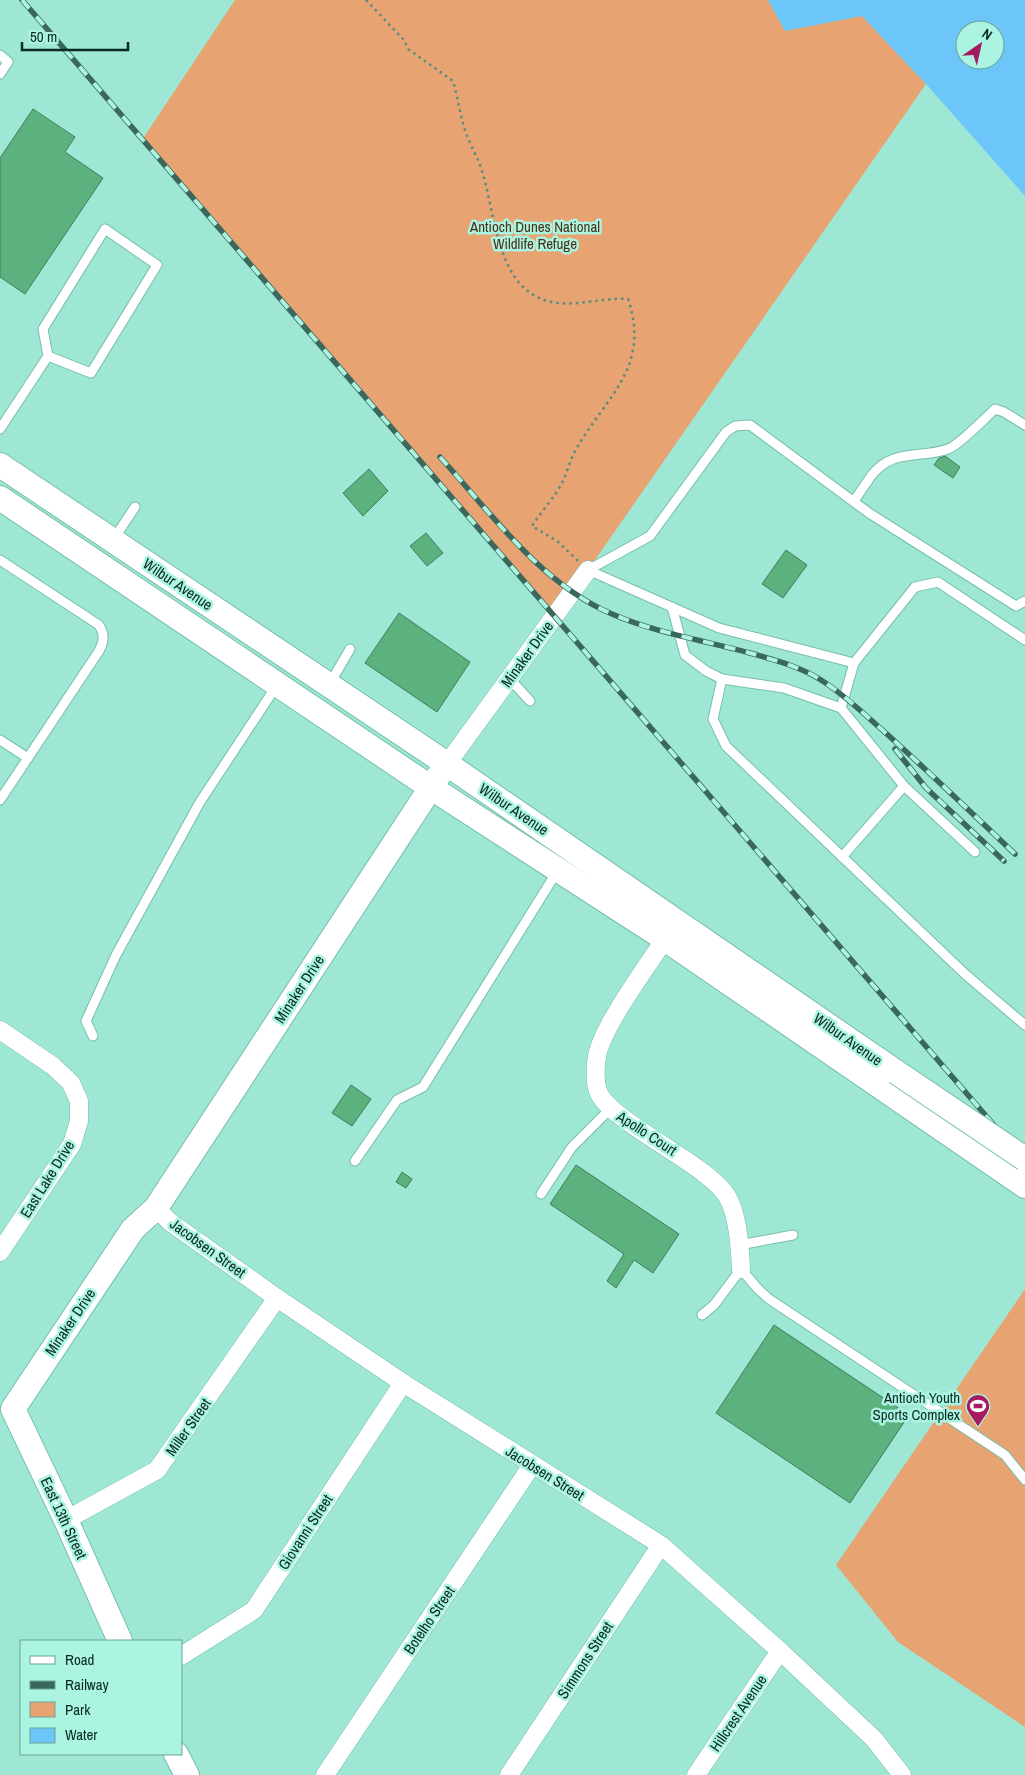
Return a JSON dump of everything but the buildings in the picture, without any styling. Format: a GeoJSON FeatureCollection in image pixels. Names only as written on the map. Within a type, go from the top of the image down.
{"type":"FeatureCollection","features":[{"type":"Feature","properties":{"kind":"main road","name":"Wilbur Avenue"},"geometry":{"type":"LineString","coordinates":[[0,465],[447,764],[671,930],[890,1081],[1025,1186]]}},
{"type":"Feature","properties":{"kind":"main road","name":"Wilbur Avenue"},"geometry":{"type":"LineString","coordinates":[[0,498],[430,787],[558,870],[671,930]]}},
{"type":"Feature","properties":{"kind":"main road"},"geometry":{"type":"LineString","coordinates":[[40,524],[66,529],[90,545],[98,547],[113,541]]}},
{"type":"Feature","properties":{"kind":"main road","name":"Minaker Drive"},"geometry":{"type":"LineString","coordinates":[[6,1405],[133,1229],[156,1208],[430,787],[447,764]]}},
{"type":"Feature","properties":{"kind":"main road","name":"Wilbur Avenue"},"geometry":{"type":"LineString","coordinates":[[890,1081],[1025,1159]]}},
{"type":"Feature","properties":{"kind":"main road","name":"East 13th Street"},"geometry":{"type":"LineString","coordinates":[[6,1405],[66,1520],[120,1640]]}},
{"type":"Feature","properties":{"kind":"main road"},"geometry":{"type":"LineString","coordinates":[[177,1755],[187,1775]]}},
{"type":"Feature","properties":{"kind":"street","name":"Minaker Drive"},"geometry":{"type":"LineString","coordinates":[[447,764],[588,570]]}},
{"type":"Feature","properties":{"kind":"street","name":"Apollo Court"},"geometry":{"type":"LineString","coordinates":[[671,930],[608,1028],[596,1056],[598,1091],[610,1110],[695,1164],[726,1193],[738,1228],[742,1269]]}},
{"type":"Feature","properties":{"kind":"street","name":"East Lake Drive"},"geometry":{"type":"LineString","coordinates":[[0,1030],[53,1066],[71,1083],[79,1101],[78,1121],[72,1144],[0,1252]]}},
{"type":"Feature","properties":{"kind":"street","name":"Jacobsen Street"},"geometry":{"type":"LineString","coordinates":[[156,1208],[170,1222],[277,1298],[403,1383],[661,1545],[780,1651],[874,1739],[902,1775]]}},
{"type":"Feature","properties":{"kind":"street","name":"Miller Street"},"geometry":{"type":"LineString","coordinates":[[66,1520],[158,1470],[277,1298]]}},
{"type":"Feature","properties":{"kind":"street","name":"Giovanni Street"},"geometry":{"type":"LineString","coordinates":[[182,1655],[254,1610],[403,1383]]}},
{"type":"Feature","properties":{"kind":"street","name":"Botelho Street"},"geometry":{"type":"LineString","coordinates":[[325,1775],[532,1465]]}},
{"type":"Feature","properties":{"kind":"street","name":"Simmons Street"},"geometry":{"type":"LineString","coordinates":[[509,1775],[661,1545]]}},
{"type":"Feature","properties":{"kind":"street","name":"Hillcrest Avenue"},"geometry":{"type":"LineString","coordinates":[[696,1775],[780,1651]]}},
{"type":"Feature","properties":{"kind":"lane"},"geometry":{"type":"LineString","coordinates":[[0,55],[8,62],[0,74]]}},
{"type":"Feature","properties":{"kind":"lane"},"geometry":{"type":"LineString","coordinates":[[0,429],[48,356],[44,329],[105,229],[157,265],[91,373],[48,356]]}},
{"type":"Feature","properties":{"kind":"lane"},"geometry":{"type":"LineString","coordinates":[[854,501],[870,477],[884,462],[950,449],[996,409],[1025,425]]}},
{"type":"Feature","properties":{"kind":"lane"},"geometry":{"type":"LineString","coordinates":[[588,570],[650,536],[726,432],[735,426],[750,425],[854,501],[1016,606],[1025,601]]}},
{"type":"Feature","properties":{"kind":"lane"},"geometry":{"type":"LineString","coordinates":[[113,541],[135,508]]}},
{"type":"Feature","properties":{"kind":"lane"},"geometry":{"type":"LineString","coordinates":[[0,560],[99,624],[103,632],[103,642],[99,651],[0,800]]}},
{"type":"Feature","properties":{"kind":"lane"},"geometry":{"type":"LineString","coordinates":[[588,570],[719,628],[854,663]]}},
{"type":"Feature","properties":{"kind":"lane"},"geometry":{"type":"LineString","coordinates":[[841,708],[854,663],[915,586],[938,582],[1025,640]]}},
{"type":"Feature","properties":{"kind":"lane"},"geometry":{"type":"LineString","coordinates":[[672,607],[685,655],[706,671],[722,679],[784,688],[841,708],[904,786],[975,852]]}},
{"type":"Feature","properties":{"kind":"lane"},"geometry":{"type":"LineString","coordinates":[[329,685],[350,648]]}},
{"type":"Feature","properties":{"kind":"lane"},"geometry":{"type":"LineString","coordinates":[[510,678],[530,701]]}},
{"type":"Feature","properties":{"kind":"lane"},"geometry":{"type":"LineString","coordinates":[[722,679],[713,719],[726,746],[966,974],[1025,1025]]}},
{"type":"Feature","properties":{"kind":"lane"},"geometry":{"type":"LineString","coordinates":[[93,1036],[86,1021],[116,955],[200,802],[277,684]]}},
{"type":"Feature","properties":{"kind":"lane"},"geometry":{"type":"LineString","coordinates":[[0,740],[28,758]]}},
{"type":"Feature","properties":{"kind":"lane"},"geometry":{"type":"LineString","coordinates":[[842,857],[904,786]]}},
{"type":"Feature","properties":{"kind":"lane"},"geometry":{"type":"LineString","coordinates":[[355,1161],[397,1100],[424,1087],[558,870]]}},
{"type":"Feature","properties":{"kind":"lane"},"geometry":{"type":"LineString","coordinates":[[541,1194],[572,1147],[610,1110]]}},
{"type":"Feature","properties":{"kind":"lane"},"geometry":{"type":"LineString","coordinates":[[739,1245],[793,1235]]}},
{"type":"Feature","properties":{"kind":"lane"},"geometry":{"type":"LineString","coordinates":[[702,1314],[714,1305],[742,1269],[758,1290],[769,1299],[1005,1456],[1025,1480]]}},
{"type":"Feature","properties":{"kind":"path"},"geometry":{"type":"LineString","coordinates":[[366,0],[404,40],[408,49],[453,81],[466,133],[481,169],[499,242],[517,280],[528,291],[550,302],[573,304],[628,299],[633,314],[634,348],[626,374],[574,453],[560,485],[532,526],[558,541],[588,570]]}},
{"type":"Feature","properties":{"kind":"green space","name":"Antioch Dunes National Wildlife Refuge"},"geometry":{"type":"Polygon","coordinates":[[[235,0],[769,0],[862,16],[926,84],[588,570],[553,615],[142,140],[235,0]]]}},
{"type":"Feature","properties":{"kind":"green space","name":"Antioch Youth Sports Complex"},"geometry":{"type":"Polygon","coordinates":[[[1025,1289],[1025,1727],[898,1642],[836,1565],[1025,1289]]]}},
{"type":"Feature","properties":{"kind":"water"},"geometry":{"type":"Polygon","coordinates":[[[768,0],[1025,0],[1025,196],[926,84],[862,16],[785,31],[768,0]]]}},
{"type":"Feature","properties":{"kind":"railway"},"geometry":{"type":"LineString","coordinates":[[22,0],[1025,1161]]}},
{"type":"Feature","properties":{"kind":"railway"},"geometry":{"type":"LineString","coordinates":[[440,457],[518,545],[562,584],[586,601],[628,620],[662,631],[777,661],[795,667],[821,680],[847,699],[888,735],[1015,854]]}},
{"type":"Feature","properties":{"kind":"railway"},"geometry":{"type":"LineString","coordinates":[[895,749],[926,788],[1004,861]]}},
{"type":"Feature","properties":{"kind":"place","name":"Antioch Youth Sports Complex"},"geometry":{"type":"Point","coordinates":[978,1427]}}]}
